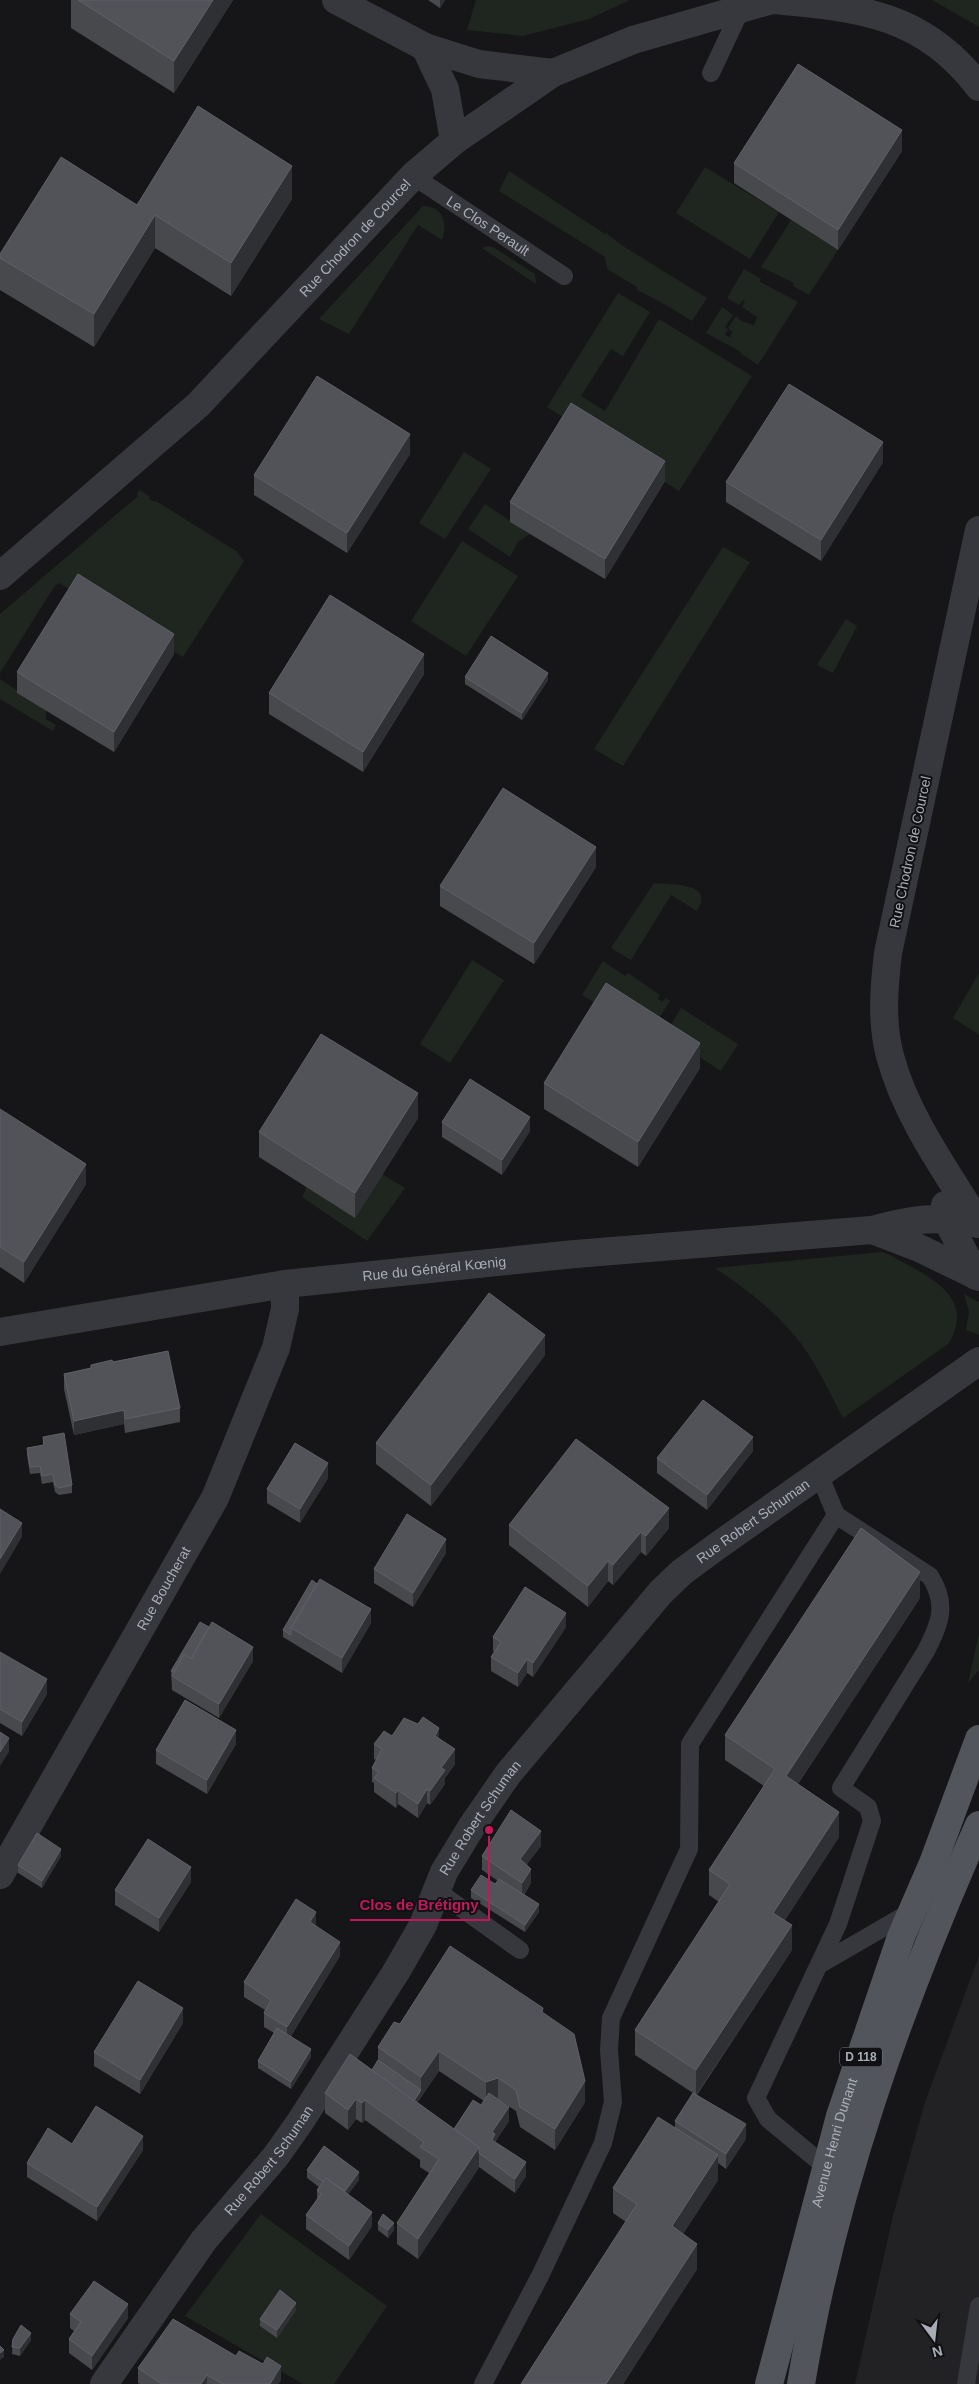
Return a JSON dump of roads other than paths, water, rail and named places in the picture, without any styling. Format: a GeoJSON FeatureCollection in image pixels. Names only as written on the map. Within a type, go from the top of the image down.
{"type":"FeatureCollection","features":[{"type":"Feature","properties":{"kind":"main road","name":"Avenue Henri Dunant"},"geometry":{"type":"LineString","coordinates":[[769,2384],[840,2116],[901,1936],[933,1863],[979,1739]]}},
{"type":"Feature","properties":{"kind":"main road","name":"Avenue Henri Dunant"},"geometry":{"type":"LineString","coordinates":[[801,2384],[833,2233],[877,2085],[921,1960],[979,1825]]}},
{"type":"Feature","properties":{"kind":"street"},"geometry":{"type":"LineString","coordinates":[[336,0],[424,47],[479,64],[553,73]]}},
{"type":"Feature","properties":{"kind":"street","name":"Rue Chodron de Courcel"},"geometry":{"type":"LineString","coordinates":[[0,576],[198,405],[413,176],[454,140],[553,73],[633,40],[742,7],[772,0],[838,6],[899,21],[929,37],[955,57],[979,87]]}},
{"type":"Feature","properties":{"kind":"street"},"geometry":{"type":"LineString","coordinates":[[424,47],[445,89],[454,140]]}},
{"type":"Feature","properties":{"kind":"street","name":"Rue Chodron de Courcel"},"geometry":{"type":"LineString","coordinates":[[979,530],[888,953],[884,1000],[890,1055],[902,1090],[943,1166],[979,1224]]}},
{"type":"Feature","properties":{"kind":"street","name":"Rue Chodron de Courcel"},"geometry":{"type":"LineString","coordinates":[[943,1166],[946,1218],[977,1277]]}},
{"type":"Feature","properties":{"kind":"street","name":"Rue du Général Kœnig"},"geometry":{"type":"LineString","coordinates":[[0,1332],[285,1284],[574,1254],[872,1230],[909,1220],[946,1218],[979,1224]]}},
{"type":"Feature","properties":{"kind":"street","name":"Rue du Général Kœnig"},"geometry":{"type":"LineString","coordinates":[[872,1230],[919,1248],[977,1277]]}},
{"type":"Feature","properties":{"kind":"street","name":"Rue Boucherat"},"geometry":{"type":"LineString","coordinates":[[0,1875],[215,1498],[276,1348],[285,1309],[285,1284]]}},
{"type":"Feature","properties":{"kind":"street","name":"Rue Robert Schuman"},"geometry":{"type":"LineString","coordinates":[[104,2384],[204,2240],[276,2156],[300,2122],[396,1972],[423,1925],[444,1872],[472,1826],[508,1774],[661,1592],[682,1572],[716,1547],[979,1361]]}},
{"type":"Feature","properties":{"kind":"lane"},"geometry":{"type":"LineString","coordinates":[[711,73],[742,7]]}},
{"type":"Feature","properties":{"kind":"lane","name":"Le Clos Perault"},"geometry":{"type":"LineString","coordinates":[[413,176],[564,276]]}},
{"type":"Feature","properties":{"kind":"lane"},"geometry":{"type":"LineString","coordinates":[[819,1474],[836,1515],[930,1576],[939,1590],[942,1607],[938,1628],[926,1651],[841,1788],[868,1807],[872,1821],[838,1924],[756,2098],[768,2119],[827,2168]]}},
{"type":"Feature","properties":{"kind":"lane"},"geometry":{"type":"LineString","coordinates":[[483,2384],[540,2276],[604,2143],[613,2102],[609,2050],[610,2018],[689,1849],[690,1744],[836,1515]]}},
{"type":"Feature","properties":{"kind":"lane"},"geometry":{"type":"LineString","coordinates":[[436,1890],[520,1950]]}},
{"type":"Feature","properties":{"kind":"lane"},"geometry":{"type":"LineString","coordinates":[[819,1965],[912,1911]]}},
{"type":"Feature","properties":{"kind":"lane"},"geometry":{"type":"LineString","coordinates":[[966,2384],[979,2306]]}},
{"type":"Feature","properties":{"kind":"place","name":"Clos de Brétigny"},"geometry":{"type":"Point","coordinates":[489,1830]}}]}
